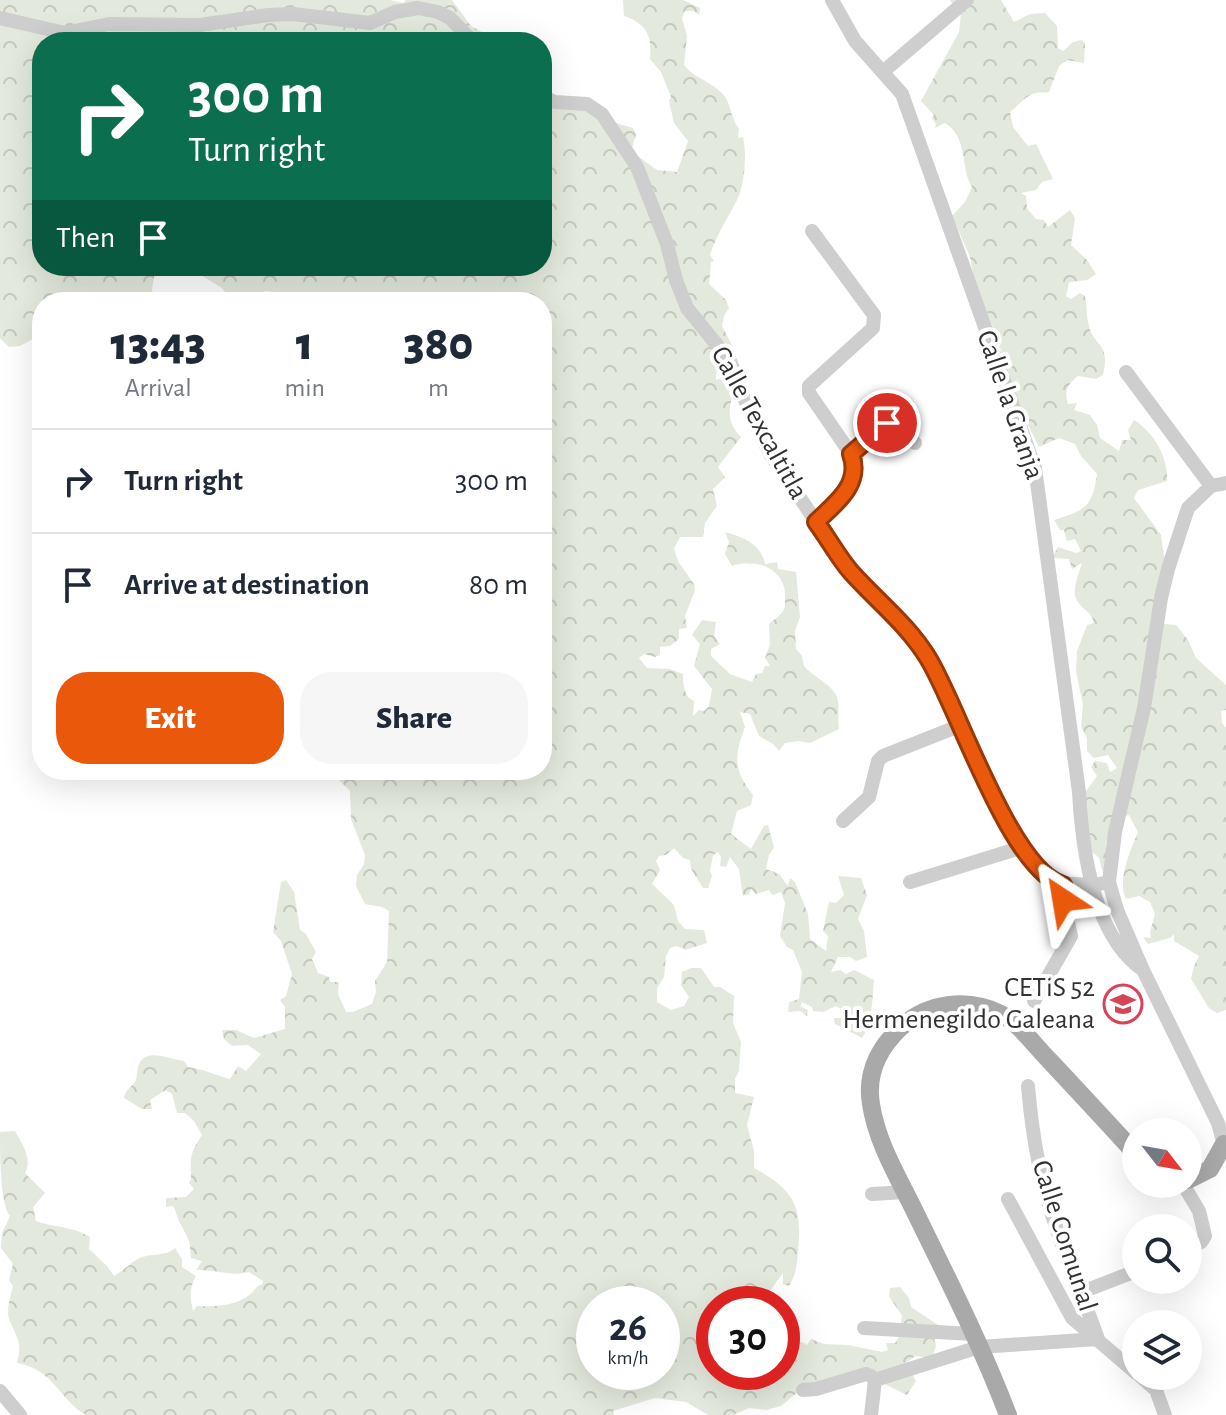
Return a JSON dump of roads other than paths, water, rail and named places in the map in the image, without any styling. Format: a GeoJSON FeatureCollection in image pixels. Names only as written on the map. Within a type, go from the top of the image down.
{"type":"FeatureCollection","features":[{"type":"Feature","properties":{"kind":"main road"},"geometry":{"type":"LineString","coordinates":[[1008,1415],[877,1128],[871,1104],[872,1069],[880,1050],[910,1019],[931,1008],[952,1004],[976,1006],[1011,1021],[1122,1139]]}},
{"type":"Feature","properties":{"kind":"main road"},"geometry":{"type":"LineString","coordinates":[[1202,1173],[1210,1169],[1225,1146]]}},
{"type":"Feature","properties":{"kind":"street","name":"Calle la Granja"},"geometry":{"type":"LineString","coordinates":[[832,0],[855,41],[902,94],[1035,468],[1079,792],[1082,841],[1218,1123],[1225,1146]]}},
{"type":"Feature","properties":{"kind":"street"},"geometry":{"type":"LineString","coordinates":[[884,71],[967,0]]}},
{"type":"Feature","properties":{"kind":"street"},"geometry":{"type":"LineString","coordinates":[[71,32],[128,22],[200,25],[293,14],[370,23],[395,12],[418,8],[450,18],[463,32]]}},
{"type":"Feature","properties":{"kind":"street"},"geometry":{"type":"LineString","coordinates":[[0,18],[61,32]]}},
{"type":"Feature","properties":{"kind":"street","name":"Calle Texcaltitla"},"geometry":{"type":"LineString","coordinates":[[552,101],[587,104],[602,114],[637,167],[667,244],[687,308],[730,361],[770,454],[849,570],[917,640],[932,663],[982,777],[1023,847],[1055,883],[1063,885]]}},
{"type":"Feature","properties":{"kind":"street"},"geometry":{"type":"LineString","coordinates":[[812,231],[874,315],[875,321],[873,328],[808,389],[851,454],[854,464],[852,482],[843,496],[816,522]]}},
{"type":"Feature","properties":{"kind":"street"},"geometry":{"type":"LineString","coordinates":[[1034,1001],[1071,936],[1063,885],[1102,883],[1144,708],[1168,569],[1188,508],[1219,484],[1126,372]]}},
{"type":"Feature","properties":{"kind":"street"},"geometry":{"type":"LineString","coordinates":[[851,454],[887,423],[895,425],[915,443]]}},
{"type":"Feature","properties":{"kind":"street"},"geometry":{"type":"LineString","coordinates":[[843,821],[869,797],[878,761],[883,756],[959,726]]}},
{"type":"Feature","properties":{"kind":"street"},"geometry":{"type":"LineString","coordinates":[[910,882],[1023,847]]}},
{"type":"Feature","properties":{"kind":"street","name":"Calle Comunal"},"geometry":{"type":"LineString","coordinates":[[1028,1086],[1033,1139],[1055,1227],[1098,1339],[1122,1360]]}},
{"type":"Feature","properties":{"kind":"street"},"geometry":{"type":"LineString","coordinates":[[872,1194],[906,1192]]}},
{"type":"Feature","properties":{"kind":"street"},"geometry":{"type":"LineString","coordinates":[[1008,1199],[1072,1318],[1098,1339]]}},
{"type":"Feature","properties":{"kind":"street"},"geometry":{"type":"LineString","coordinates":[[1082,1292],[1122,1276]]}},
{"type":"Feature","properties":{"kind":"street"},"geometry":{"type":"LineString","coordinates":[[864,1328],[976,1340]]}},
{"type":"Feature","properties":{"kind":"street","name":"Calle Comunal"},"geometry":{"type":"LineString","coordinates":[[976,1340],[1098,1339]]}},
{"type":"Feature","properties":{"kind":"street"},"geometry":{"type":"LineString","coordinates":[[810,1390],[866,1374],[873,1378],[976,1340]]}},
{"type":"Feature","properties":{"kind":"street"},"geometry":{"type":"LineString","coordinates":[[871,1415],[873,1378]]}},
{"type":"Feature","properties":{"kind":"street","name":"Calle Comunal"},"geometry":{"type":"LineString","coordinates":[[1156,1390],[1165,1415]]}},
{"type":"Feature","properties":{"kind":"street"},"geometry":{"type":"LineString","coordinates":[[0,1391],[20,1415]]}},
{"type":"Feature","properties":{"kind":"place","name":"CETiS 52 Hermenegildo Galeana"},"geometry":{"type":"Point","coordinates":[1123,1004]}}]}
